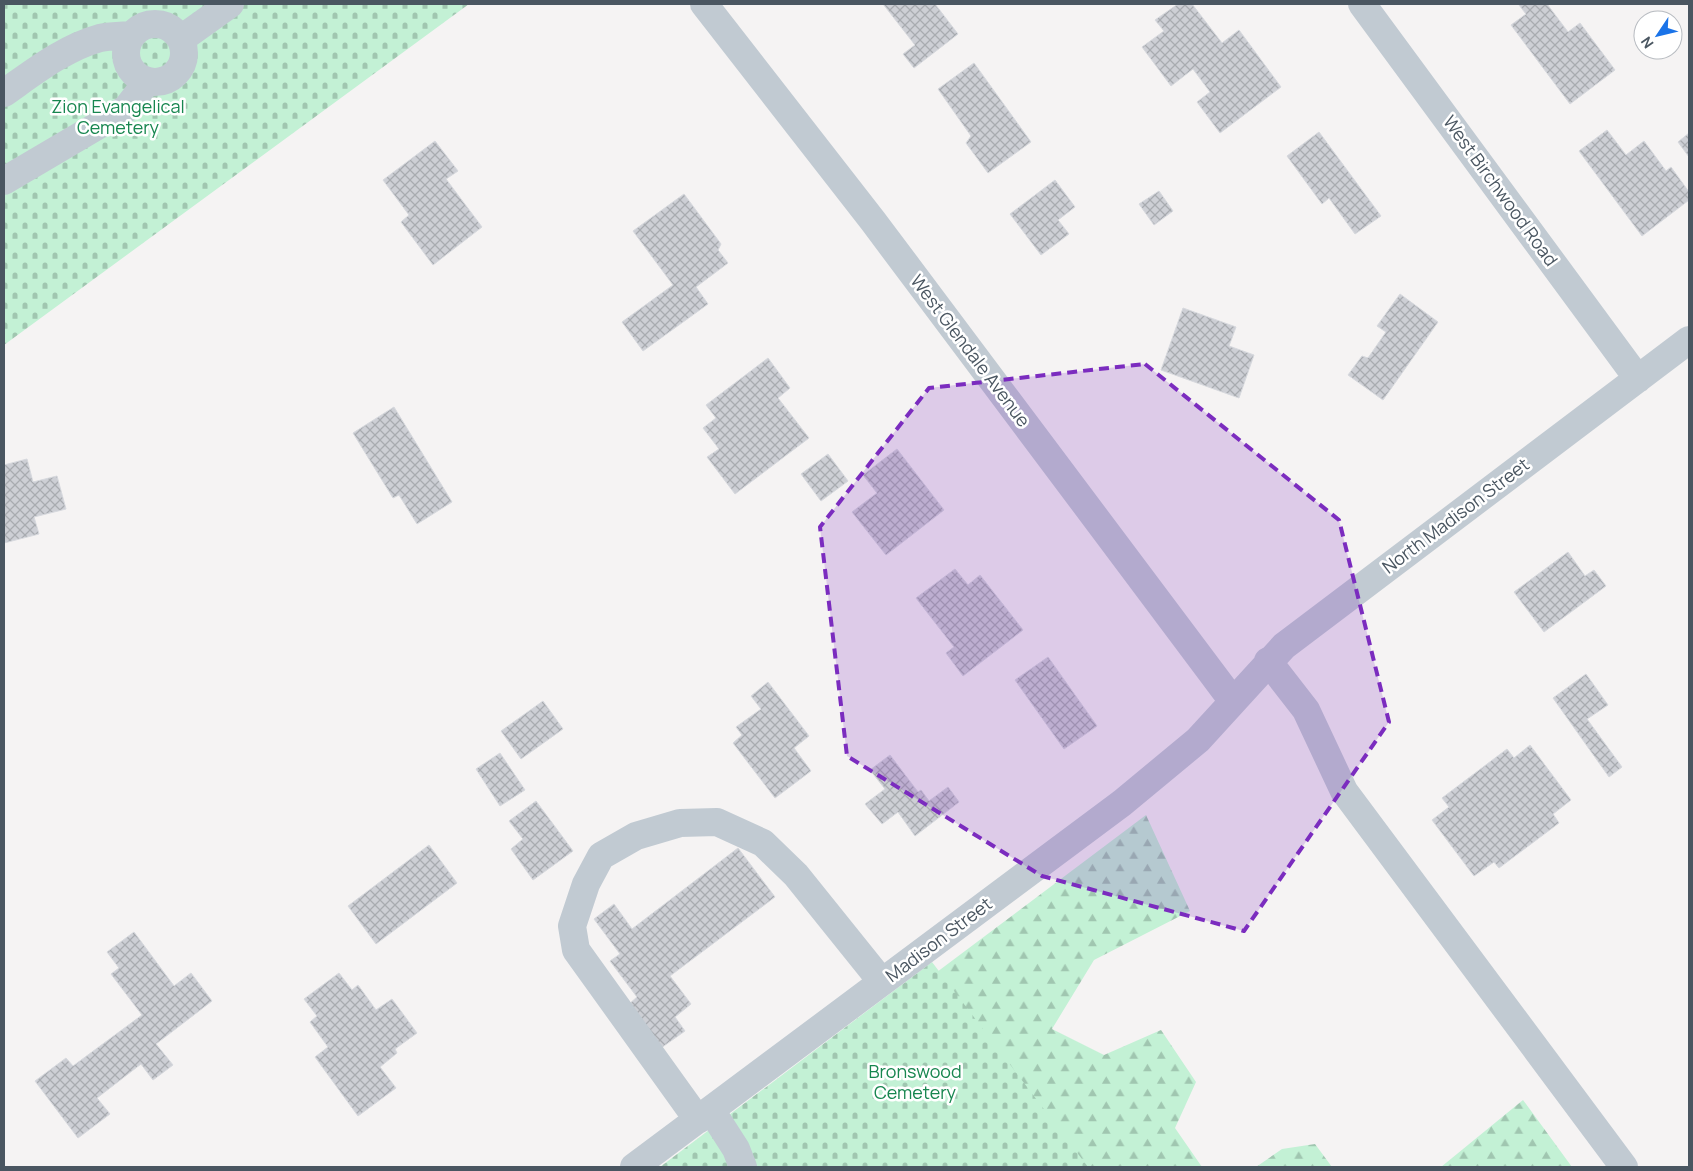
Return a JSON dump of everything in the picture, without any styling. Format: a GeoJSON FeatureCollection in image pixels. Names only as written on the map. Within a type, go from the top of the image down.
{"type":"FeatureCollection","features":[{"type":"Feature","properties":{"kind":"street"},"geometry":{"type":"LineString","coordinates":[[180,39],[230,4]]}},
{"type":"Feature","properties":{"kind":"street","name":"West Glendale Avenue"},"geometry":{"type":"LineString","coordinates":[[704,4],[873,221],[1232,700]]}},
{"type":"Feature","properties":{"kind":"street","name":"West Birchwood Road"},"geometry":{"type":"LineString","coordinates":[[1362,4],[1638,379]]}},
{"type":"Feature","properties":{"kind":"street"},"geometry":{"type":"LineString","coordinates":[[152,23],[163,24],[173,30],[180,39],[184,58],[180,69],[170,78],[158,82],[147,82],[137,77],[129,68],[125,57],[126,45],[131,35],[143,26],[152,23]]}},
{"type":"Feature","properties":{"kind":"street"},"geometry":{"type":"LineString","coordinates":[[4,93],[47,62],[77,47],[100,38],[131,35]]}},
{"type":"Feature","properties":{"kind":"street"},"geometry":{"type":"LineString","coordinates":[[4,181],[126,110],[147,82]]}},
{"type":"Feature","properties":{"kind":"street","name":"North Madison Street"},"geometry":{"type":"LineString","coordinates":[[1232,700],[1284,646],[1689,340]]}},
{"type":"Feature","properties":{"kind":"street"},"geometry":{"type":"LineString","coordinates":[[1268,661],[1306,710],[1344,791],[1624,1167]]}},
{"type":"Feature","properties":{"kind":"street","name":"Madison Street"},"geometry":{"type":"LineString","coordinates":[[634,1167],[1152,780],[1198,740],[1232,700]]}},
{"type":"Feature","properties":{"kind":"street"},"geometry":{"type":"LineString","coordinates":[[743,1167],[736,1149],[704,1115],[576,950],[572,926],[586,884],[601,856],[636,836],[680,823],[717,822],[763,843],[796,875],[882,982]]}},
{"type":"Feature","properties":{"kind":"highlighted area"},"geometry":{"type":"Polygon","coordinates":[[[1145,364],[1339,520],[1389,722],[1244,931],[1042,876],[847,756],[820,527],[929,388],[1145,364]]]}},
{"type":"Feature","properties":{"kind":"green space","name":"Zion Evangelical Cemetery"},"geometry":{"type":"Polygon","coordinates":[[[4,4],[469,4],[4,345],[4,4]]]}},
{"type":"Feature","properties":{"kind":"green space"},"geometry":{"type":"Polygon","coordinates":[[[1146,815],[1190,911],[1094,960],[1052,1029],[1104,1055],[1161,1030],[1196,1082],[1175,1128],[1202,1167],[1035,1167],[933,975],[1146,815]]]}},
{"type":"Feature","properties":{"kind":"green space","name":"Bronswood Cemetery"},"geometry":{"type":"Polygon","coordinates":[[[932,962],[1088,1167],[660,1167],[932,962]]]}},
{"type":"Feature","properties":{"kind":"green space"},"geometry":{"type":"Polygon","coordinates":[[[1523,1100],[1572,1167],[1441,1167],[1523,1100]]]}},
{"type":"Feature","properties":{"kind":"green space"},"geometry":{"type":"Polygon","coordinates":[[[1315,1144],[1332,1167],[1256,1167],[1282,1149],[1315,1144]]]}},
{"type":"Feature","properties":{"kind":"building"},"geometry":{"type":"Polygon","coordinates":[[[883,4],[935,4],[958,34],[914,68],[903,54],[915,45],[883,4]]]}},
{"type":"Feature","properties":{"kind":"building"},"geometry":{"type":"Polygon","coordinates":[[[1178,4],[1192,4],[1222,43],[1239,30],[1281,87],[1220,133],[1197,102],[1210,92],[1193,69],[1171,86],[1142,47],[1164,31],[1155,20],[1178,4]]]}},
{"type":"Feature","properties":{"kind":"building"},"geometry":{"type":"Polygon","coordinates":[[[1547,4],[1568,32],[1580,23],[1615,70],[1570,104],[1511,25],[1526,14],[1519,5],[1547,4]]]}},
{"type":"Feature","properties":{"kind":"building"},"geometry":{"type":"Polygon","coordinates":[[[974,63],[1031,142],[988,173],[966,143],[971,136],[938,89],[974,63]]]}},
{"type":"Feature","properties":{"kind":"building"},"geometry":{"type":"Polygon","coordinates":[[[1607,130],[1626,155],[1644,141],[1666,171],[1671,167],[1689,192],[1689,200],[1642,236],[1579,151],[1607,130]]]}},
{"type":"Feature","properties":{"kind":"building"},"geometry":{"type":"Polygon","coordinates":[[[1319,132],[1381,216],[1355,234],[1329,198],[1322,204],[1287,156],[1319,132]]]}},
{"type":"Feature","properties":{"kind":"building"},"geometry":{"type":"Polygon","coordinates":[[[1689,133],[1689,157],[1678,142],[1689,133]]]}},
{"type":"Feature","properties":{"kind":"building"},"geometry":{"type":"Polygon","coordinates":[[[435,141],[458,171],[446,179],[482,227],[433,265],[401,222],[409,215],[383,180],[435,141]]]}},
{"type":"Feature","properties":{"kind":"building"},"geometry":{"type":"Polygon","coordinates":[[[1055,180],[1075,207],[1058,220],[1069,234],[1041,255],[1010,214],[1055,180]]]}},
{"type":"Feature","properties":{"kind":"building"},"geometry":{"type":"Polygon","coordinates":[[[1159,191],[1173,211],[1154,225],[1139,204],[1159,191]]]}},
{"type":"Feature","properties":{"kind":"building"},"geometry":{"type":"Polygon","coordinates":[[[684,194],[721,244],[718,250],[728,263],[696,287],[708,304],[643,351],[622,322],[673,285],[633,231],[684,194]]]}},
{"type":"Feature","properties":{"kind":"building"},"geometry":{"type":"Polygon","coordinates":[[[1400,294],[1438,322],[1383,400],[1348,375],[1362,356],[1368,358],[1386,332],[1377,326],[1400,294]]]}},
{"type":"Feature","properties":{"kind":"building"},"geometry":{"type":"Polygon","coordinates":[[[1183,308],[1236,327],[1229,346],[1254,355],[1239,398],[1161,370],[1183,308]]]}},
{"type":"Feature","properties":{"kind":"building"},"geometry":{"type":"Polygon","coordinates":[[[768,358],[790,388],[778,398],[809,438],[735,494],[707,457],[719,449],[703,428],[716,418],[706,405],[768,358]]]}},
{"type":"Feature","properties":{"kind":"building"},"geometry":{"type":"Polygon","coordinates":[[[394,407],[452,502],[417,524],[399,495],[393,498],[353,433],[394,407]]]}},
{"type":"Feature","properties":{"kind":"building"},"geometry":{"type":"Polygon","coordinates":[[[897,449],[944,510],[886,555],[852,512],[877,493],[863,475],[897,449]]]}},
{"type":"Feature","properties":{"kind":"building"},"geometry":{"type":"Polygon","coordinates":[[[828,454],[848,481],[821,501],[801,474],[828,454]]]}},
{"type":"Feature","properties":{"kind":"building"},"geometry":{"type":"Polygon","coordinates":[[[27,459],[33,482],[57,476],[66,509],[34,517],[39,534],[4,543],[4,465],[27,459]]]}},
{"type":"Feature","properties":{"kind":"building"},"geometry":{"type":"Polygon","coordinates":[[[1568,552],[1585,576],[1594,570],[1606,586],[1544,632],[1514,592],[1568,552]]]}},
{"type":"Feature","properties":{"kind":"building"},"geometry":{"type":"Polygon","coordinates":[[[955,569],[968,585],[980,575],[1023,630],[963,676],[946,653],[954,647],[916,598],[955,569]]]}},
{"type":"Feature","properties":{"kind":"building"},"geometry":{"type":"Polygon","coordinates":[[[1048,657],[1097,726],[1064,749],[1015,680],[1048,657]]]}},
{"type":"Feature","properties":{"kind":"building"},"geometry":{"type":"Polygon","coordinates":[[[1586,674],[1608,705],[1587,719],[1622,767],[1609,777],[1553,698],[1586,674]]]}},
{"type":"Feature","properties":{"kind":"building"},"geometry":{"type":"Polygon","coordinates":[[[768,682],[809,736],[794,748],[811,771],[775,798],[733,743],[742,735],[736,727],[761,709],[751,696],[768,682]]]}},
{"type":"Feature","properties":{"kind":"building"},"geometry":{"type":"Polygon","coordinates":[[[543,701],[563,729],[521,759],[501,731],[543,701]]]}},
{"type":"Feature","properties":{"kind":"building"},"geometry":{"type":"Polygon","coordinates":[[[1530,745],[1571,800],[1553,814],[1559,823],[1499,868],[1494,862],[1474,876],[1432,820],[1449,807],[1442,798],[1507,749],[1514,758],[1530,745]]]}},
{"type":"Feature","properties":{"kind":"building"},"geometry":{"type":"Polygon","coordinates":[[[500,753],[525,790],[500,806],[476,769],[500,753]]]}},
{"type":"Feature","properties":{"kind":"building"},"geometry":{"type":"Polygon","coordinates":[[[890,755],[918,792],[921,790],[929,801],[948,787],[959,802],[915,836],[898,812],[882,824],[865,804],[885,789],[870,770],[890,755]]]}},
{"type":"Feature","properties":{"kind":"building"},"geometry":{"type":"Polygon","coordinates":[[[536,801],[573,851],[533,880],[511,849],[523,839],[509,821],[536,801]]]}},
{"type":"Feature","properties":{"kind":"building"},"geometry":{"type":"Polygon","coordinates":[[[429,845],[457,883],[376,944],[348,906],[429,845]]]}},
{"type":"Feature","properties":{"kind":"building"},"geometry":{"type":"Polygon","coordinates":[[[738,848],[775,897],[670,976],[691,1004],[675,1017],[685,1031],[661,1048],[628,1005],[637,997],[610,961],[620,954],[594,919],[614,904],[632,929],[738,848]]]}},
{"type":"Feature","properties":{"kind":"building"},"geometry":{"type":"Polygon","coordinates":[[[134,932],[174,986],[191,973],[212,1001],[156,1044],[173,1065],[153,1080],[141,1064],[97,1098],[110,1114],[78,1138],[35,1081],[66,1058],[73,1066],[142,1015],[111,974],[119,968],[107,952],[134,932]]]}},
{"type":"Feature","properties":{"kind":"building"},"geometry":{"type":"Polygon","coordinates":[[[339,973],[352,990],[358,985],[376,1010],[392,999],[417,1033],[395,1049],[397,1053],[380,1067],[396,1088],[358,1116],[315,1057],[328,1047],[310,1022],[317,1016],[304,999],[339,973]]]}}]}
